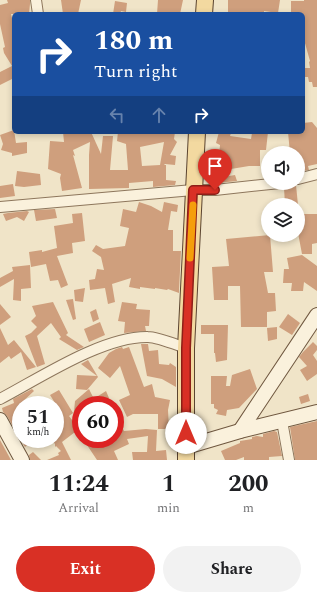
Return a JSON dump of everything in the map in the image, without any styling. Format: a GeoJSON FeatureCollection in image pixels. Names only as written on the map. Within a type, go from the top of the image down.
{"type":"FeatureCollection","features":[{"type":"Feature","properties":{"kind":"main road"},"geometry":{"type":"LineString","coordinates":[[204,12],[205,0]]}},
{"type":"Feature","properties":{"kind":"main road"},"geometry":{"type":"LineString","coordinates":[[197,134],[186,348],[186,454],[240,431],[317,412]]}},
{"type":"Feature","properties":{"kind":"main road"},"geometry":{"type":"LineString","coordinates":[[240,431],[317,315]]}},
{"type":"Feature","properties":{"kind":"main road"},"geometry":{"type":"LineString","coordinates":[[0,420],[22,460]]}},
{"type":"Feature","properties":{"kind":"street"},"geometry":{"type":"LineString","coordinates":[[36,0],[38,12]]}},
{"type":"Feature","properties":{"kind":"street"},"geometry":{"type":"LineString","coordinates":[[305,177],[317,174]]}},
{"type":"Feature","properties":{"kind":"street"},"geometry":{"type":"LineString","coordinates":[[0,207],[261,185]]}},
{"type":"Feature","properties":{"kind":"street"},"geometry":{"type":"LineString","coordinates":[[0,399],[76,358],[117,341],[149,337],[186,348]]}},
{"type":"Feature","properties":{"kind":"street"},"geometry":{"type":"LineString","coordinates":[[282,421],[289,460]]}},
{"type":"Feature","properties":{"kind":"building"},"geometry":{"type":"Polygon","coordinates":[[[7,0],[30,0],[29,12],[12,12],[11,14],[12,66],[4,53],[3,48],[5,47],[0,24],[0,5],[8,3],[7,0]]]}},
{"type":"Feature","properties":{"kind":"building"},"geometry":{"type":"Polygon","coordinates":[[[61,0],[81,0],[78,12],[63,12],[61,0]]]}},
{"type":"Feature","properties":{"kind":"building"},"geometry":{"type":"Polygon","coordinates":[[[158,0],[183,0],[180,12],[157,12],[158,0]]]}},
{"type":"Feature","properties":{"kind":"building"},"geometry":{"type":"Polygon","coordinates":[[[228,0],[280,0],[278,12],[228,12],[228,0]]]}},
{"type":"Feature","properties":{"kind":"building"},"geometry":{"type":"Polygon","coordinates":[[[317,0],[317,87],[313,87],[312,82],[309,82],[308,77],[305,77],[305,68],[310,68],[310,61],[305,43],[305,12],[291,12],[291,1],[317,0]]]}},
{"type":"Feature","properties":{"kind":"building"},"geometry":{"type":"Polygon","coordinates":[[[115,1],[127,3],[126,12],[113,12],[115,1]]]}},
{"type":"Feature","properties":{"kind":"building"},"geometry":{"type":"Polygon","coordinates":[[[12,66],[12,79],[0,85],[0,72],[12,66]]]}},
{"type":"Feature","properties":{"kind":"building"},"geometry":{"type":"Polygon","coordinates":[[[312,122],[317,128],[317,164],[308,166],[309,170],[305,171],[305,146],[289,146],[288,134],[305,134],[305,123],[312,122]]]}},
{"type":"Feature","properties":{"kind":"building"},"geometry":{"type":"Polygon","coordinates":[[[12,131],[12,134],[15,134],[16,143],[27,142],[27,153],[12,156],[12,153],[1,150],[3,144],[0,135],[12,131]]]}},
{"type":"Feature","properties":{"kind":"building"},"geometry":{"type":"Polygon","coordinates":[[[63,134],[92,134],[101,154],[103,136],[113,136],[110,170],[128,170],[126,144],[117,141],[118,134],[175,134],[174,139],[177,142],[170,155],[176,156],[175,165],[165,164],[164,165],[166,165],[166,180],[176,181],[175,185],[153,187],[153,181],[129,183],[129,188],[89,189],[90,142],[73,150],[82,188],[62,191],[60,178],[61,174],[48,169],[50,141],[64,142],[63,134]],[[164,142],[140,147],[142,166],[160,165],[164,142]]]}},
{"type":"Feature","properties":{"kind":"building"},"geometry":{"type":"Polygon","coordinates":[[[218,134],[231,134],[230,136],[251,139],[252,134],[268,134],[266,146],[261,146],[260,150],[260,166],[231,169],[229,156],[219,155],[220,145],[216,143],[218,134]]]}},
{"type":"Feature","properties":{"kind":"building"},"geometry":{"type":"Polygon","coordinates":[[[17,171],[40,174],[41,185],[24,187],[15,186],[17,171]]]}},
{"type":"Feature","properties":{"kind":"building"},"geometry":{"type":"Polygon","coordinates":[[[235,175],[237,181],[218,183],[218,178],[235,175]]]}},
{"type":"Feature","properties":{"kind":"building"},"geometry":{"type":"Polygon","coordinates":[[[13,184],[15,196],[0,198],[0,186],[13,184]]]}},
{"type":"Feature","properties":{"kind":"building"},"geometry":{"type":"Polygon","coordinates":[[[284,190],[296,190],[297,198],[285,198],[284,190]]]}},
{"type":"Feature","properties":{"kind":"building"},"geometry":{"type":"Polygon","coordinates":[[[139,202],[162,212],[164,202],[178,205],[177,212],[171,211],[168,230],[173,230],[173,251],[181,251],[179,293],[168,289],[140,287],[140,289],[129,287],[131,278],[112,284],[115,302],[108,304],[105,288],[90,290],[89,280],[95,279],[97,269],[104,270],[101,257],[92,251],[96,245],[103,249],[125,246],[129,228],[120,226],[123,209],[136,212],[139,202]]]}},
{"type":"Feature","properties":{"kind":"building"},"geometry":{"type":"Polygon","coordinates":[[[55,209],[57,218],[36,221],[34,210],[55,209]]]}},
{"type":"Feature","properties":{"kind":"building"},"geometry":{"type":"Polygon","coordinates":[[[29,212],[24,221],[17,217],[6,221],[3,214],[8,213],[29,212]]]}},
{"type":"Feature","properties":{"kind":"building"},"geometry":{"type":"Polygon","coordinates":[[[82,213],[85,241],[72,243],[73,253],[57,256],[68,285],[61,288],[58,280],[50,281],[46,264],[31,267],[29,252],[42,250],[42,252],[57,248],[54,226],[73,223],[72,214],[82,213]]]}},
{"type":"Feature","properties":{"kind":"building"},"geometry":{"type":"Polygon","coordinates":[[[305,214],[317,214],[317,243],[312,244],[312,254],[302,254],[300,242],[305,242],[305,214]]]}},
{"type":"Feature","properties":{"kind":"building"},"geometry":{"type":"Polygon","coordinates":[[[261,236],[261,242],[271,242],[273,272],[264,272],[268,293],[275,293],[276,311],[267,312],[267,327],[241,327],[240,286],[228,286],[228,300],[214,300],[212,267],[229,266],[226,239],[261,236]]]}},
{"type":"Feature","properties":{"kind":"building"},"geometry":{"type":"Polygon","coordinates":[[[302,255],[317,266],[317,291],[304,282],[303,291],[291,291],[292,283],[283,283],[284,269],[289,269],[287,258],[302,255]]]}},
{"type":"Feature","properties":{"kind":"building"},"geometry":{"type":"Polygon","coordinates":[[[30,265],[31,288],[21,289],[21,301],[13,300],[14,279],[0,287],[0,278],[13,271],[12,267],[30,265]]]}},
{"type":"Feature","properties":{"kind":"building"},"geometry":{"type":"Polygon","coordinates":[[[85,288],[83,302],[75,301],[74,290],[85,288]]]}},
{"type":"Feature","properties":{"kind":"building"},"geometry":{"type":"Polygon","coordinates":[[[73,299],[76,319],[73,320],[66,300],[73,299]]]}},
{"type":"Feature","properties":{"kind":"building"},"geometry":{"type":"Polygon","coordinates":[[[53,302],[68,333],[66,335],[84,347],[77,350],[59,339],[61,337],[51,323],[37,336],[45,364],[37,367],[25,336],[37,327],[31,321],[36,316],[32,306],[53,302]]]}},
{"type":"Feature","properties":{"kind":"building"},"geometry":{"type":"Polygon","coordinates":[[[122,302],[137,304],[136,309],[150,310],[149,326],[145,326],[146,331],[124,333],[125,322],[118,321],[122,302]]]}},
{"type":"Feature","properties":{"kind":"building"},"geometry":{"type":"Polygon","coordinates":[[[0,304],[11,317],[0,325],[0,304]]]}},
{"type":"Feature","properties":{"kind":"building"},"geometry":{"type":"Polygon","coordinates":[[[96,309],[99,319],[93,322],[90,312],[96,309]]]}},
{"type":"Feature","properties":{"kind":"building"},"geometry":{"type":"Polygon","coordinates":[[[288,314],[300,323],[292,335],[279,327],[288,314]]]}},
{"type":"Feature","properties":{"kind":"building"},"geometry":{"type":"Polygon","coordinates":[[[100,322],[105,335],[89,342],[84,329],[100,322]]]}},
{"type":"Feature","properties":{"kind":"building"},"geometry":{"type":"Polygon","coordinates":[[[201,325],[228,325],[227,360],[216,362],[214,353],[214,334],[201,334],[201,325]]]}},
{"type":"Feature","properties":{"kind":"building"},"geometry":{"type":"Polygon","coordinates":[[[277,327],[277,339],[268,341],[267,328],[277,327]]]}},
{"type":"Feature","properties":{"kind":"building"},"geometry":{"type":"Polygon","coordinates":[[[0,328],[8,345],[14,340],[36,367],[27,370],[21,352],[11,359],[9,356],[0,363],[0,328]]]}},
{"type":"Feature","properties":{"kind":"building"},"geometry":{"type":"Polygon","coordinates":[[[313,342],[317,346],[317,350],[313,355],[317,361],[317,374],[307,381],[300,370],[307,366],[299,357],[313,342]]]}},
{"type":"Feature","properties":{"kind":"building"},"geometry":{"type":"Polygon","coordinates":[[[141,344],[148,344],[149,351],[158,350],[159,364],[169,365],[170,363],[176,367],[176,387],[162,379],[147,376],[141,344]]]}},
{"type":"Feature","properties":{"kind":"building"},"geometry":{"type":"Polygon","coordinates":[[[129,347],[144,387],[152,384],[155,397],[170,400],[168,410],[169,429],[158,429],[158,414],[133,414],[127,417],[124,411],[124,398],[130,395],[120,366],[110,378],[98,368],[109,353],[116,349],[129,347]]]}},
{"type":"Feature","properties":{"kind":"building"},"geometry":{"type":"Polygon","coordinates":[[[88,360],[98,377],[87,390],[76,389],[77,375],[97,376],[81,364],[88,360]]]}},
{"type":"Feature","properties":{"kind":"building"},"geometry":{"type":"Polygon","coordinates":[[[250,369],[257,389],[239,408],[227,410],[226,416],[216,414],[218,410],[214,408],[214,404],[211,404],[211,376],[227,376],[226,386],[230,386],[232,375],[250,369]]]}},
{"type":"Feature","properties":{"kind":"building"},"geometry":{"type":"Polygon","coordinates":[[[32,389],[34,391],[29,396],[19,396],[32,389]]]}},
{"type":"Feature","properties":{"kind":"building"},"geometry":{"type":"Polygon","coordinates":[[[89,389],[92,396],[81,396],[89,389]]]}},
{"type":"Feature","properties":{"kind":"building"},"geometry":{"type":"Polygon","coordinates":[[[59,390],[63,396],[51,396],[59,390]]]}},
{"type":"Feature","properties":{"kind":"building"},"geometry":{"type":"Polygon","coordinates":[[[106,391],[108,396],[98,396],[106,391]]]}},
{"type":"Feature","properties":{"kind":"building"},"geometry":{"type":"Polygon","coordinates":[[[308,394],[310,401],[301,404],[299,397],[308,394]]]}},
{"type":"Feature","properties":{"kind":"building"},"geometry":{"type":"Polygon","coordinates":[[[64,398],[72,411],[72,414],[69,416],[72,420],[72,434],[64,440],[64,398]]]}},
{"type":"Feature","properties":{"kind":"building"},"geometry":{"type":"Polygon","coordinates":[[[12,404],[12,425],[3,412],[2,408],[12,404]]]}},
{"type":"Feature","properties":{"kind":"building"},"geometry":{"type":"Polygon","coordinates":[[[317,421],[317,460],[295,460],[290,427],[317,421]]]}},
{"type":"Feature","properties":{"kind":"building"},"geometry":{"type":"Polygon","coordinates":[[[146,429],[157,430],[156,451],[166,450],[167,460],[133,460],[132,452],[147,452],[148,436],[127,439],[129,444],[124,446],[124,431],[146,429]]]}},
{"type":"Feature","properties":{"kind":"building"},"geometry":{"type":"Polygon","coordinates":[[[274,431],[277,432],[282,456],[269,457],[269,460],[244,460],[244,457],[236,460],[225,460],[221,451],[240,443],[240,441],[252,439],[252,437],[257,436],[263,437],[263,434],[274,431]]]}},
{"type":"Feature","properties":{"kind":"building"},"geometry":{"type":"Polygon","coordinates":[[[0,440],[11,460],[0,460],[0,440]]]}},
{"type":"Feature","properties":{"kind":"building"},"geometry":{"type":"Polygon","coordinates":[[[64,446],[71,460],[47,460],[59,455],[58,453],[61,451],[58,448],[64,448],[64,446]]]}},
{"type":"Feature","properties":{"kind":"building"},"geometry":{"type":"Polygon","coordinates":[[[89,448],[120,448],[114,451],[118,460],[97,460],[89,448]]]}},
{"type":"Feature","properties":{"kind":"building"},"geometry":{"type":"Polygon","coordinates":[[[33,452],[41,460],[30,460],[29,455],[33,452]]]}},
{"type":"Feature","properties":{"kind":"slow traffic"},"geometry":{"type":"LineString","coordinates":[[190,258],[193,205]]}},
{"type":"Feature","properties":{"kind":"route"},"geometry":{"type":"LineString","coordinates":[[186,433],[186,348],[193,190],[215,190]]}}]}
